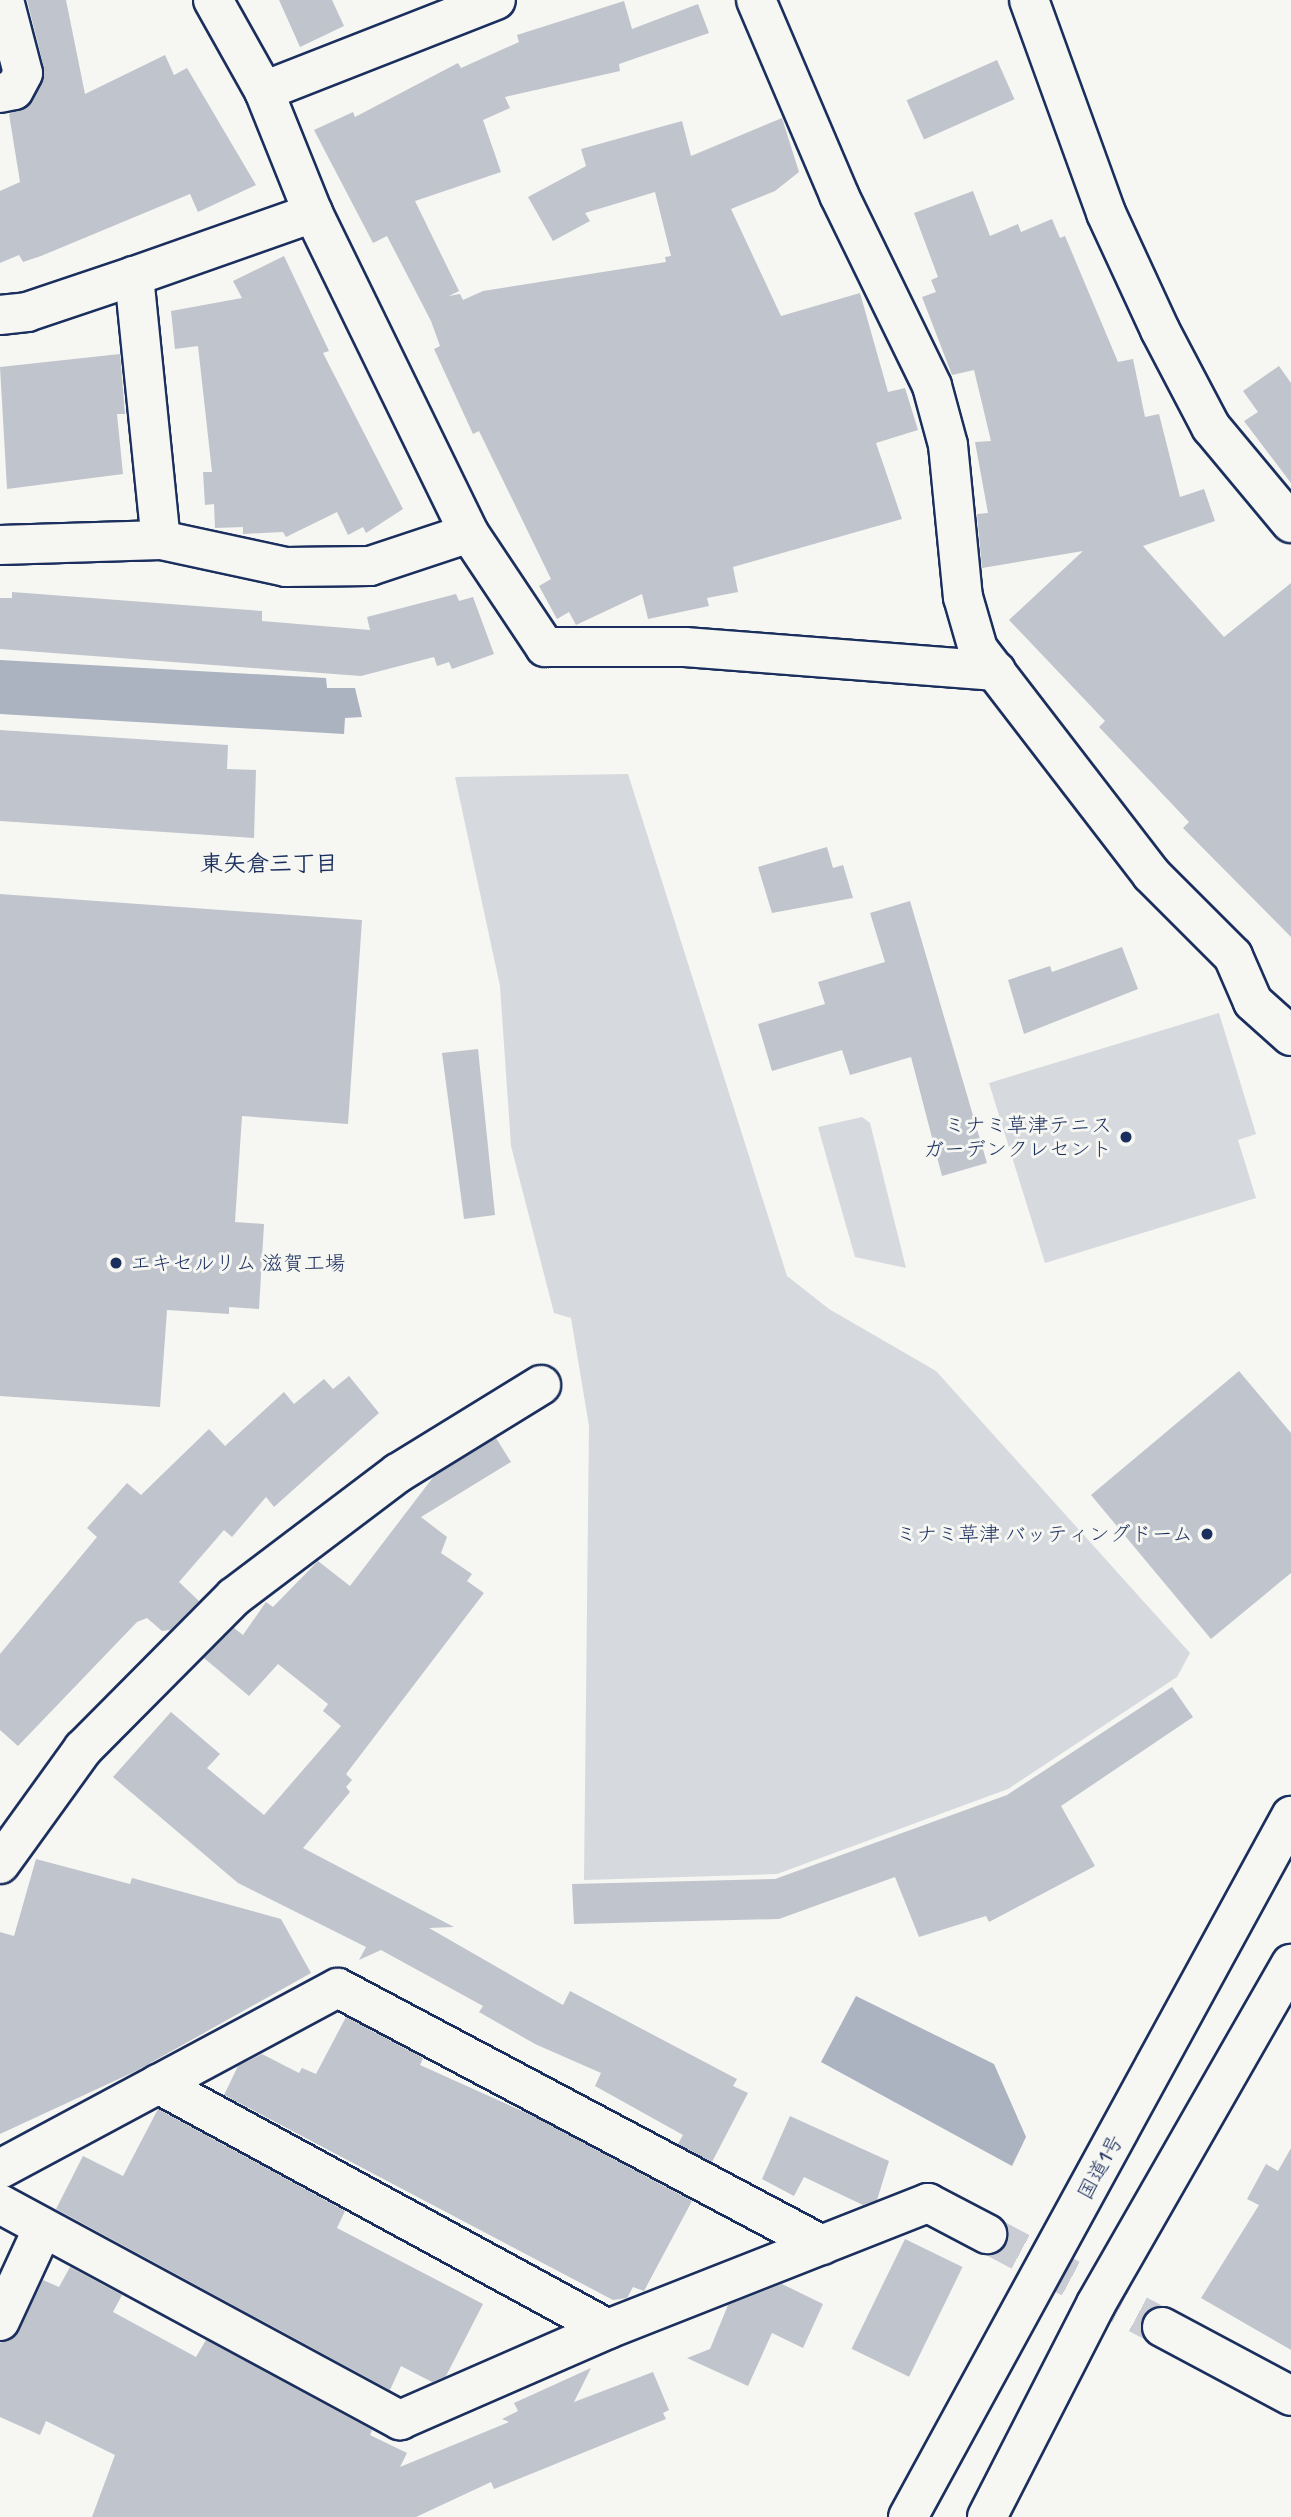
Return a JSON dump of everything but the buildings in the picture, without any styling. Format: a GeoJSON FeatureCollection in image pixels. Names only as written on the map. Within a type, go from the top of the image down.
{"type":"FeatureCollection","features":[{"type":"Feature","properties":{"kind":"main road"},"geometry":{"type":"LineString","coordinates":[[0,93],[14,90],[23,73],[4,0]]}},
{"type":"Feature","properties":{"kind":"main road"},"geometry":{"type":"LineString","coordinates":[[213,0],[264,91],[313,213],[469,533],[545,647],[685,647],[996,671]]}},
{"type":"Feature","properties":{"kind":"main road"},"geometry":{"type":"LineString","coordinates":[[264,91],[496,0]]}},
{"type":"Feature","properties":{"kind":"main road"},"geometry":{"type":"LineString","coordinates":[[757,0],[839,195],[932,386],[957,498],[963,597],[978,649],[1152,874],[1233,956],[1253,1002],[1291,1036]]}},
{"type":"Feature","properties":{"kind":"main road"},"geometry":{"type":"LineString","coordinates":[[1029,0],[1106,213],[1160,330],[1211,427],[1288,514]]}},
{"type":"Feature","properties":{"kind":"main road"},"geometry":{"type":"LineString","coordinates":[[0,315],[27,312],[313,213]]}},
{"type":"Feature","properties":{"kind":"main road"},"geometry":{"type":"LineString","coordinates":[[134,276],[161,540]]}},
{"type":"Feature","properties":{"kind":"main road"},"geometry":{"type":"LineString","coordinates":[[0,545],[161,540],[286,567],[370,566],[469,533]]}},
{"type":"Feature","properties":{"kind":"main road"},"geometry":{"type":"LineString","coordinates":[[0,1864],[83,1749],[234,1597],[398,1473],[541,1385]]}},
{"type":"Feature","properties":{"kind":"main road","name":"国道1号"},"geometry":{"type":"LineString","coordinates":[[908,2517],[1291,1816]]}},
{"type":"Feature","properties":{"kind":"main road"},"geometry":{"type":"LineString","coordinates":[[987,2517],[1096,2304],[1291,1964]]}},
{"type":"Feature","properties":{"kind":"main road"},"geometry":{"type":"LineString","coordinates":[[0,2169],[338,1988],[822,2245]]}},
{"type":"Feature","properties":{"kind":"main road"},"geometry":{"type":"LineString","coordinates":[[158,2084],[608,2329]]}},
{"type":"Feature","properties":{"kind":"main road"},"geometry":{"type":"LineString","coordinates":[[0,2204],[42,2230],[400,2420],[608,2329],[928,2203],[988,2234]]}},
{"type":"Feature","properties":{"kind":"main road"},"geometry":{"type":"LineString","coordinates":[[0,2321],[42,2230]]}},
{"type":"Feature","properties":{"kind":"main road"},"geometry":{"type":"LineString","coordinates":[[1162,2328],[1291,2396]]}},
{"type":"Feature","properties":{"kind":"shaded area"},"geometry":{"type":"Polygon","coordinates":[[[0,660],[326,678],[327,688],[355,688],[362,717],[345,718],[344,734],[0,714],[0,660]]]}},
{"type":"Feature","properties":{"kind":"shaded area"},"geometry":{"type":"Polygon","coordinates":[[[628,774],[787,1276],[829,1309],[936,1371],[1190,1653],[1177,1677],[1008,1789],[777,1874],[584,1880],[589,1426],[571,1318],[554,1313],[511,1146],[500,986],[455,777],[628,774]]]}},
{"type":"Feature","properties":{"kind":"shaded area","name":"ミナミ草津テニス ガーデンクレセント"},"geometry":{"type":"Polygon","coordinates":[[[1219,1013],[1256,1134],[1238,1140],[1256,1198],[1045,1263],[989,1083],[1219,1013]]]}},
{"type":"Feature","properties":{"kind":"shaded area"},"geometry":{"type":"Polygon","coordinates":[[[862,1117],[870,1123],[906,1268],[855,1257],[818,1127],[862,1117]]]}},
{"type":"Feature","properties":{"kind":"shaded area"},"geometry":{"type":"Polygon","coordinates":[[[856,1996],[994,2064],[1026,2137],[1012,2166],[821,2062],[856,1996]]]}},
{"type":"Feature","properties":{"kind":"tunnel"},"geometry":{"type":"LineString","coordinates":[[987,2234],[1162,2327]]}},
{"type":"Feature","properties":{"kind":"place","name":"ミナミ草津テニス ガーデンクレセント"},"geometry":{"type":"Point","coordinates":[1126,1137]}},
{"type":"Feature","properties":{"kind":"place","name":"エキセルリム 滋賀工場"},"geometry":{"type":"Point","coordinates":[116,1263]}},
{"type":"Feature","properties":{"kind":"place","name":"ミナミ草津 バッティングドーム"},"geometry":{"type":"Point","coordinates":[1207,1534]}},
{"type":"Feature","properties":{"kind":"district","name":"東矢倉三丁目"},"geometry":{"type":"Point","coordinates":[269,863]}}]}
